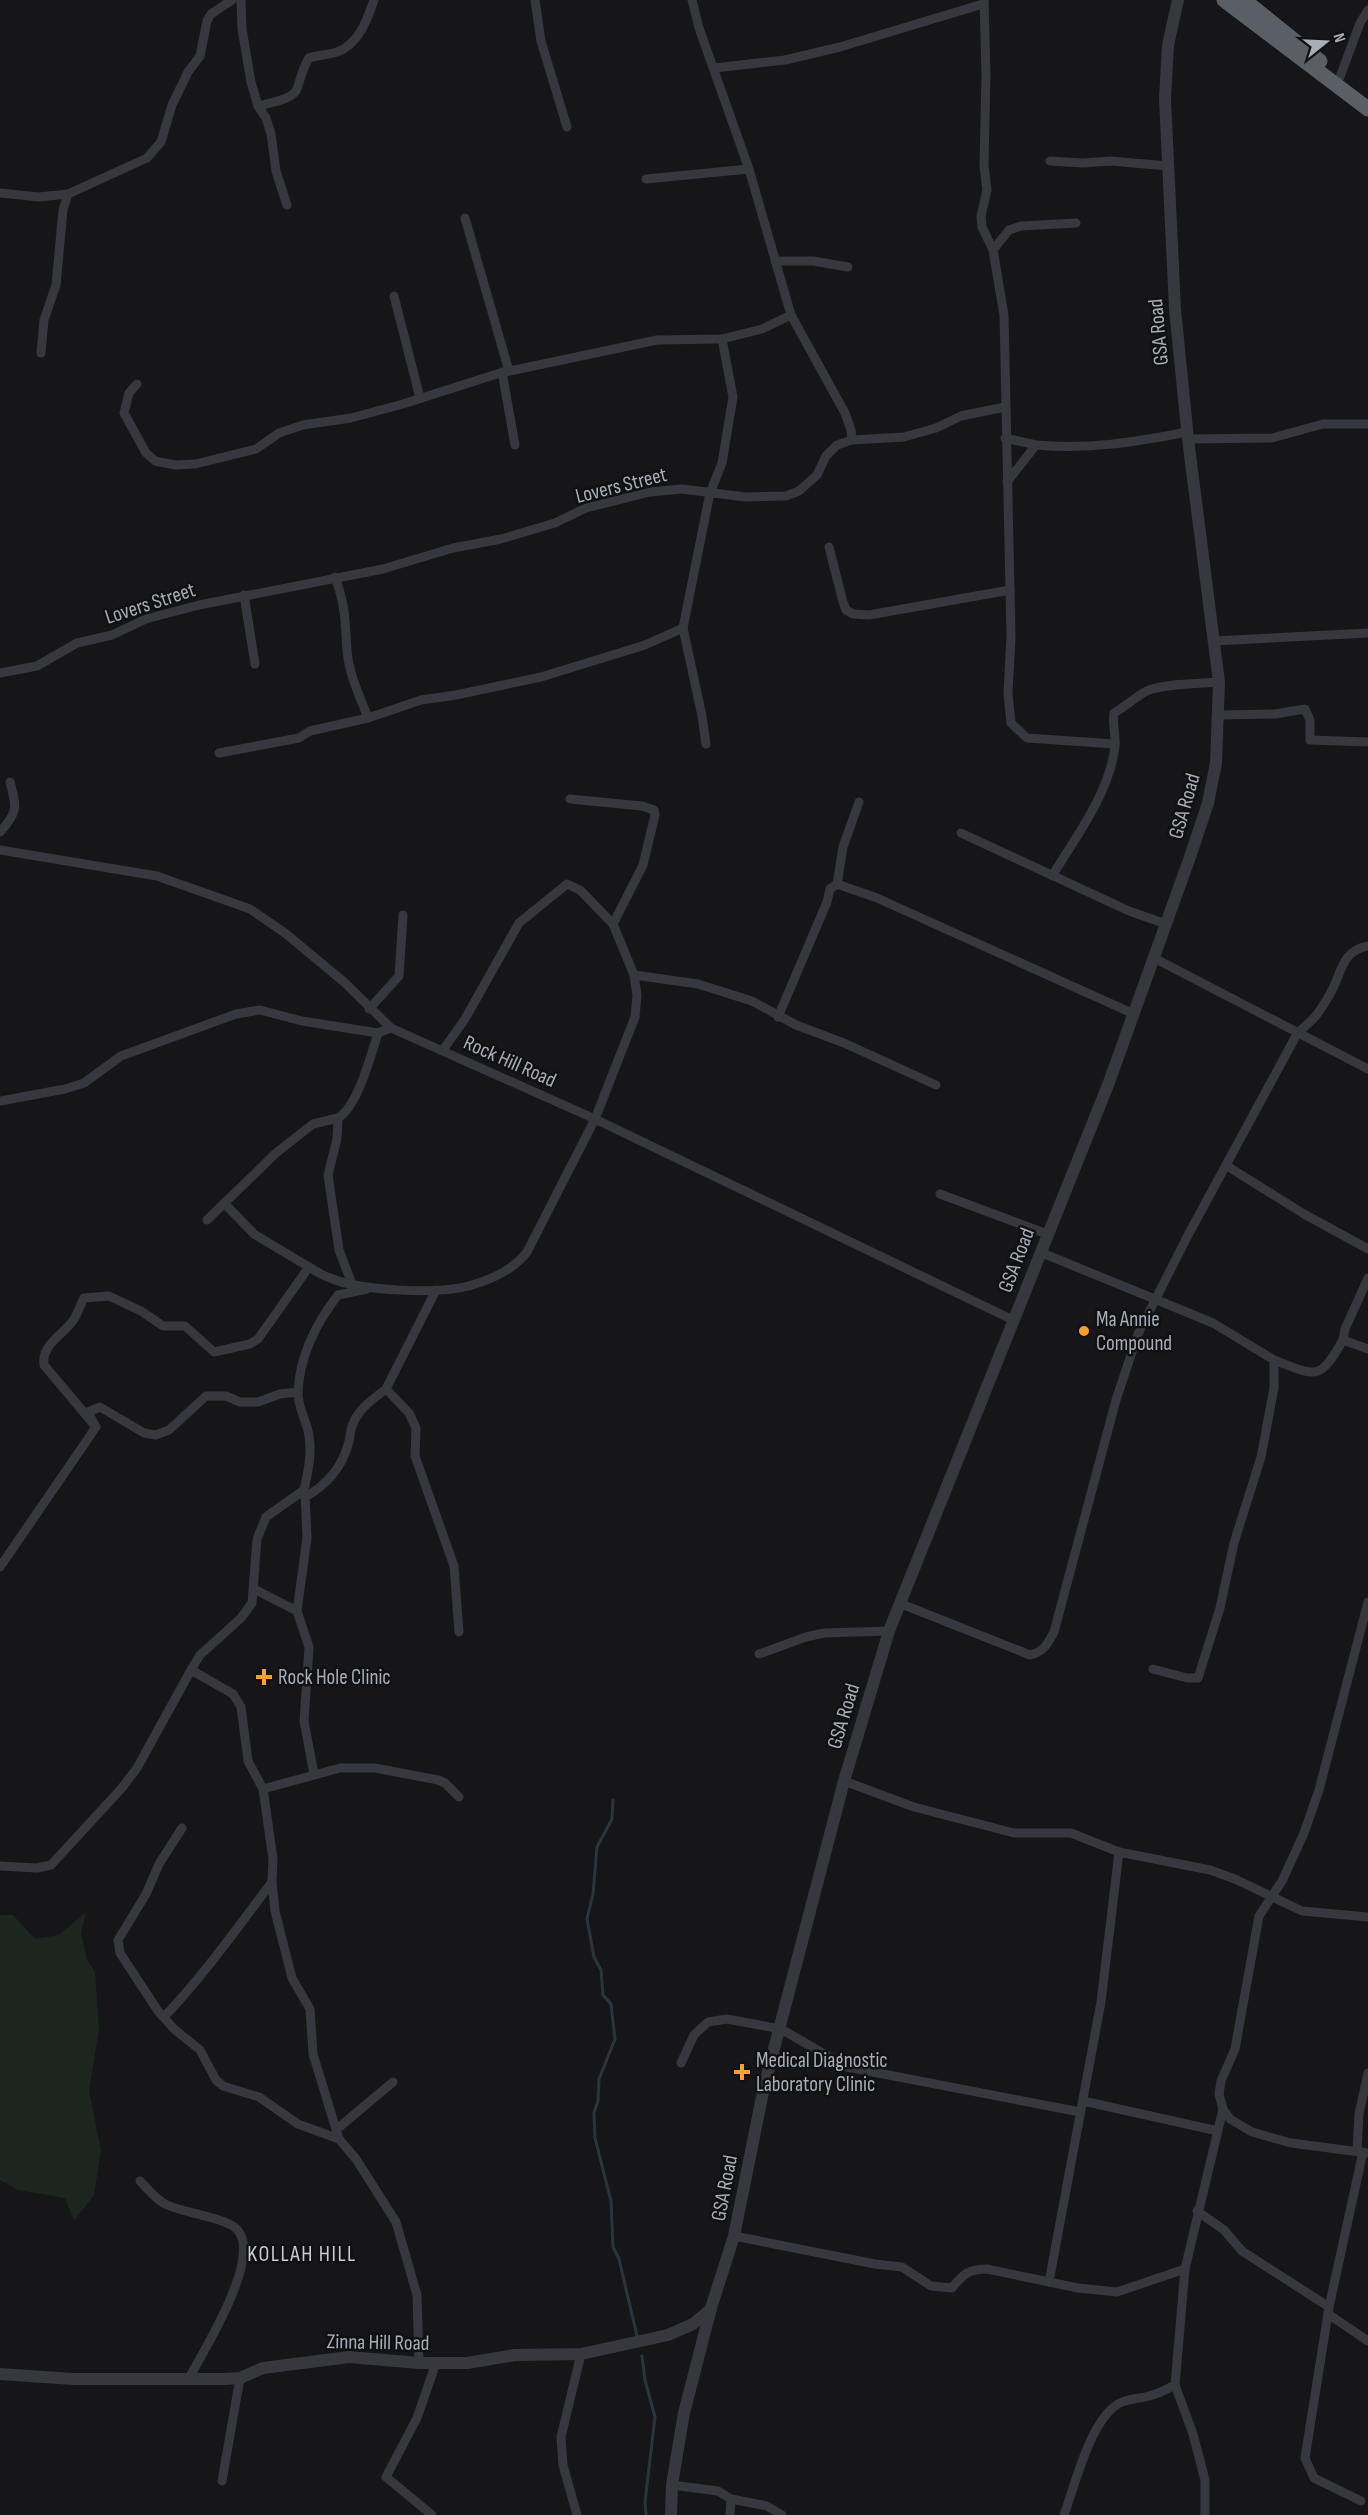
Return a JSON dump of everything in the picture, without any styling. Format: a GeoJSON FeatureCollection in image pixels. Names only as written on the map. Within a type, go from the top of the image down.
{"type":"FeatureCollection","features":[{"type":"Feature","properties":{"kind":"highway"},"geometry":{"type":"LineString","coordinates":[[1224,0],[1368,109]]}},
{"type":"Feature","properties":{"kind":"highway"},"geometry":{"type":"LineString","coordinates":[[1244,0],[1340,77],[1368,96]]}},
{"type":"Feature","properties":{"kind":"street"},"geometry":{"type":"LineString","coordinates":[[0,193],[39,197],[68,194],[147,158],[161,142],[172,105],[188,72],[200,56],[207,21],[211,14],[232,0]]}},
{"type":"Feature","properties":{"kind":"street"},"geometry":{"type":"LineString","coordinates":[[241,0],[245,52],[258,106],[266,118],[271,134],[276,171],[287,205]]}},
{"type":"Feature","properties":{"kind":"street"},"geometry":{"type":"LineString","coordinates":[[258,106],[293,95],[302,69],[309,58],[336,52],[352,43],[366,22],[374,0]]}},
{"type":"Feature","properties":{"kind":"street"},"geometry":{"type":"LineString","coordinates":[[535,0],[542,41],[567,127]]}},
{"type":"Feature","properties":{"kind":"street"},"geometry":{"type":"LineString","coordinates":[[692,0],[699,28],[749,169],[791,315],[845,412],[852,440],[904,437],[936,428],[961,416],[1005,407]]}},
{"type":"Feature","properties":{"kind":"street","name":"GSA Road"},"geometry":{"type":"LineString","coordinates":[[671,2515],[672,2485],[684,2413],[711,2308],[734,2236],[764,2087],[844,1781],[889,1630],[1134,1014],[1208,803],[1216,763],[1219,682],[1187,435],[1175,309],[1168,166],[1166,88],[1168,45],[1178,0]]}},
{"type":"Feature","properties":{"kind":"street"},"geometry":{"type":"LineString","coordinates":[[714,68],[784,60],[850,44],[984,2],[986,74],[984,166],[987,179],[981,216],[982,227],[993,250],[1004,315],[1011,637],[1008,693],[1011,723],[1027,738],[1115,744]]}},
{"type":"Feature","properties":{"kind":"street"},"geometry":{"type":"LineString","coordinates":[[1340,77],[1360,23],[1368,10]]}},
{"type":"Feature","properties":{"kind":"street"},"geometry":{"type":"LineString","coordinates":[[1050,161],[1083,163],[1111,161],[1168,166]]}},
{"type":"Feature","properties":{"kind":"street"},"geometry":{"type":"LineString","coordinates":[[646,179],[749,169]]}},
{"type":"Feature","properties":{"kind":"street"},"geometry":{"type":"LineString","coordinates":[[41,353],[44,320],[56,285],[63,210],[68,194]]}},
{"type":"Feature","properties":{"kind":"street"},"geometry":{"type":"LineString","coordinates":[[465,218],[505,371],[515,445]]}},
{"type":"Feature","properties":{"kind":"street"},"geometry":{"type":"LineString","coordinates":[[993,250],[1009,230],[1015,228],[1076,223]]}},
{"type":"Feature","properties":{"kind":"street"},"geometry":{"type":"LineString","coordinates":[[775,261],[813,261],[848,267]]}},
{"type":"Feature","properties":{"kind":"street"},"geometry":{"type":"LineString","coordinates":[[394,296],[420,398]]}},
{"type":"Feature","properties":{"kind":"street"},"geometry":{"type":"LineString","coordinates":[[137,384],[129,393],[124,413],[146,453],[155,461],[175,465],[216,461],[255,449],[279,433],[303,425],[351,418],[505,371],[657,340],[722,339],[762,328],[791,315]]}},
{"type":"Feature","properties":{"kind":"street"},"geometry":{"type":"LineString","coordinates":[[706,744],[683,628],[710,493],[722,464],[733,397],[722,339]]}},
{"type":"Feature","properties":{"kind":"street"},"geometry":{"type":"LineString","coordinates":[[1005,438],[1036,445],[1069,448],[1127,444],[1187,435],[1272,438],[1323,424],[1368,424]]}},
{"type":"Feature","properties":{"kind":"street","name":"Lovers Street"},"geometry":{"type":"LineString","coordinates":[[0,673],[37,666],[77,643],[112,635],[146,619],[244,594],[286,589],[335,577],[383,569],[453,548],[501,539],[555,523],[586,508],[650,492],[682,489],[768,498],[786,496],[799,491],[817,474],[826,456],[837,445],[852,440]]}},
{"type":"Feature","properties":{"kind":"street"},"geometry":{"type":"LineString","coordinates":[[1007,482],[1036,445]]}},
{"type":"Feature","properties":{"kind":"street"},"geometry":{"type":"LineString","coordinates":[[829,547],[843,602],[846,610],[853,614],[896,612],[1010,590]]}},
{"type":"Feature","properties":{"kind":"street"},"geometry":{"type":"LineString","coordinates":[[335,577],[346,614],[347,652],[353,677],[368,718]]}},
{"type":"Feature","properties":{"kind":"street"},"geometry":{"type":"LineString","coordinates":[[244,594],[255,664]]}},
{"type":"Feature","properties":{"kind":"street"},"geometry":{"type":"LineString","coordinates":[[219,753],[299,738],[310,731],[368,718],[421,700],[541,677],[645,645],[683,628]]}},
{"type":"Feature","properties":{"kind":"street"},"geometry":{"type":"LineString","coordinates":[[1214,641],[1368,633]]}},
{"type":"Feature","properties":{"kind":"street"},"geometry":{"type":"LineString","coordinates":[[1053,876],[1096,805],[1115,744],[1112,725],[1114,713],[1147,691],[1178,685],[1219,682]]}},
{"type":"Feature","properties":{"kind":"street"},"geometry":{"type":"LineString","coordinates":[[1219,716],[1275,714],[1305,709],[1310,720],[1310,740],[1368,742]]}},
{"type":"Feature","properties":{"kind":"street"},"geometry":{"type":"LineString","coordinates":[[0,832],[14,817],[16,809],[10,782]]}},
{"type":"Feature","properties":{"kind":"street"},"geometry":{"type":"LineString","coordinates":[[570,799],[642,806],[654,810],[655,815],[643,865],[613,924]]}},
{"type":"Feature","properties":{"kind":"street"},"geometry":{"type":"LineString","coordinates":[[778,1017],[827,902],[830,889],[837,884],[843,847],[859,802]]}},
{"type":"Feature","properties":{"kind":"street"},"geometry":{"type":"LineString","coordinates":[[961,833],[1129,911],[1166,924]]}},
{"type":"Feature","properties":{"kind":"street","name":"Rock Hill Road"},"geometry":{"type":"LineString","coordinates":[[0,850],[157,876],[250,909],[285,933],[331,971],[391,1028],[595,1119],[1013,1320]]}},
{"type":"Feature","properties":{"kind":"street"},"geometry":{"type":"LineString","coordinates":[[224,1203],[254,1234],[330,1279],[352,1284],[372,1288],[436,1290],[471,1286],[518,1263],[527,1252],[595,1119],[635,1017],[637,995],[634,975],[613,924],[580,890],[567,884],[519,923],[465,1019],[443,1050]]}},
{"type":"Feature","properties":{"kind":"street"},"geometry":{"type":"LineString","coordinates":[[837,884],[877,898],[1134,1014]]}},
{"type":"Feature","properties":{"kind":"street"},"geometry":{"type":"LineString","coordinates":[[369,1009],[399,976],[403,915]]}},
{"type":"Feature","properties":{"kind":"street"},"geometry":{"type":"LineString","coordinates":[[899,1603],[1030,1655],[1039,1653],[1047,1645],[1054,1632],[1126,1368],[1138,1335],[1187,1237],[1297,1034],[1318,1014],[1348,956],[1368,946]]}},
{"type":"Feature","properties":{"kind":"street"},"geometry":{"type":"LineString","coordinates":[[1154,958],[1368,1069]]}},
{"type":"Feature","properties":{"kind":"street"},"geometry":{"type":"LineString","coordinates":[[634,975],[698,984],[760,1004],[778,1017],[844,1043],[936,1085]]}},
{"type":"Feature","properties":{"kind":"street"},"geometry":{"type":"LineString","coordinates":[[0,1101],[65,1089],[84,1083],[121,1056],[236,1014],[260,1010],[303,1021],[378,1033],[391,1028]]}},
{"type":"Feature","properties":{"kind":"street"},"geometry":{"type":"LineString","coordinates":[[207,1220],[276,1153],[313,1124],[345,1114],[363,1078],[378,1033]]}},
{"type":"Feature","properties":{"kind":"street"},"geometry":{"type":"LineString","coordinates":[[338,1118],[337,1139],[328,1175],[339,1250],[352,1284]]}},
{"type":"Feature","properties":{"kind":"street"},"geometry":{"type":"LineString","coordinates":[[1227,1166],[1304,1214],[1368,1249]]}},
{"type":"Feature","properties":{"kind":"street"},"geometry":{"type":"LineString","coordinates":[[940,1194],[1047,1234]]}},
{"type":"Feature","properties":{"kind":"street"},"geometry":{"type":"LineString","coordinates":[[1040,1252],[1213,1323],[1274,1360],[1306,1372],[1316,1373],[1332,1359],[1343,1340],[1345,1329],[1368,1278]]}},
{"type":"Feature","properties":{"kind":"street"},"geometry":{"type":"LineString","coordinates":[[96,1427],[44,1365],[43,1359],[44,1351],[74,1319],[84,1298],[98,1295],[116,1299],[141,1311],[163,1326],[185,1326],[214,1352],[224,1351],[250,1344],[258,1339],[309,1267]]}},
{"type":"Feature","properties":{"kind":"street"},"geometry":{"type":"LineString","coordinates":[[314,1774],[304,1721],[309,1647],[297,1611],[307,1538],[305,1494],[311,1455],[309,1434],[302,1415],[298,1392],[309,1340],[328,1307],[338,1295],[372,1288]]}},
{"type":"Feature","properties":{"kind":"street"},"geometry":{"type":"LineString","coordinates":[[0,1866],[37,1868],[51,1865],[121,1789],[200,1655],[241,1618],[252,1603],[257,1539],[266,1517],[305,1494],[322,1489],[336,1472],[349,1443],[352,1426],[363,1407],[387,1389],[436,1290]]}},
{"type":"Feature","properties":{"kind":"street"},"geometry":{"type":"LineString","coordinates":[[1343,1340],[1368,1349]]}},
{"type":"Feature","properties":{"kind":"street"},"geometry":{"type":"LineString","coordinates":[[1153,1669],[1187,1678],[1198,1678],[1220,1608],[1234,1543],[1261,1457],[1274,1388],[1274,1360]]}},
{"type":"Feature","properties":{"kind":"street"},"geometry":{"type":"LineString","coordinates":[[387,1389],[405,1408],[416,1428],[415,1456],[454,1566],[459,1632]]}},
{"type":"Feature","properties":{"kind":"street"},"geometry":{"type":"LineString","coordinates":[[96,1427],[88,1412],[100,1407],[144,1433],[156,1436],[169,1430],[206,1396],[226,1396],[240,1402],[258,1402],[280,1394],[298,1392]]}},
{"type":"Feature","properties":{"kind":"street"},"geometry":{"type":"LineString","coordinates":[[0,1567],[96,1427]]}},
{"type":"Feature","properties":{"kind":"street"},"geometry":{"type":"LineString","coordinates":[[254,1589],[297,1611]]}},
{"type":"Feature","properties":{"kind":"street"},"geometry":{"type":"LineString","coordinates":[[1363,2152],[1291,2143],[1252,2132],[1230,2119],[1223,2109],[1219,2094],[1221,2080],[1235,2049],[1259,1916],[1292,1862],[1319,1790],[1367,1608]]}},
{"type":"Feature","properties":{"kind":"street"},"geometry":{"type":"LineString","coordinates":[[759,1654],[824,1633],[889,1630]]}},
{"type":"Feature","properties":{"kind":"street"},"geometry":{"type":"LineString","coordinates":[[191,1670],[238,1698],[248,1761],[263,1789],[273,1859],[272,1882],[275,1911],[292,1978],[303,1993],[310,2009],[313,2054],[339,2139],[356,2159],[396,2222],[417,2295],[419,2363]]}},
{"type":"Feature","properties":{"kind":"street"},"geometry":{"type":"LineString","coordinates":[[263,1789],[340,1768],[375,1768],[445,1783],[459,1797]]}},
{"type":"Feature","properties":{"kind":"street"},"geometry":{"type":"LineString","coordinates":[[844,1781],[937,1813],[1014,1833],[1071,1833],[1119,1852],[1210,1870],[1271,1895],[1302,1911],[1368,1917]]}},
{"type":"Feature","properties":{"kind":"street"},"geometry":{"type":"LineString","coordinates":[[182,1828],[159,1864],[146,1894],[118,1940],[117,1946],[120,1953],[164,2017],[174,2029],[200,2050],[216,2079],[223,2086],[259,2097],[298,2124],[339,2139]]}},
{"type":"Feature","properties":{"kind":"street"},"geometry":{"type":"LineString","coordinates":[[1048,2282],[1101,2002],[1119,1852]]}},
{"type":"Feature","properties":{"kind":"street"},"geometry":{"type":"LineString","coordinates":[[164,2017],[201,1977],[211,1960],[272,1882]]}},
{"type":"Feature","properties":{"kind":"street"},"geometry":{"type":"LineString","coordinates":[[681,2063],[694,2035],[708,2022],[727,2019],[781,2029],[847,2067],[1080,2112]]}},
{"type":"Feature","properties":{"kind":"street"},"geometry":{"type":"LineString","coordinates":[[1361,2501],[1314,2478],[1305,2458],[1328,2310],[1363,2152],[1359,2114],[1368,2073]]}},
{"type":"Feature","properties":{"kind":"street"},"geometry":{"type":"LineString","coordinates":[[337,2129],[393,2082]]}},
{"type":"Feature","properties":{"kind":"street"},"geometry":{"type":"LineString","coordinates":[[1083,2102],[1218,2131]]}},
{"type":"Feature","properties":{"kind":"street"},"geometry":{"type":"LineString","coordinates":[[1205,2515],[1205,2480],[1193,2434],[1175,2385],[1185,2269],[1223,2109]]}},
{"type":"Feature","properties":{"kind":"street"},"geometry":{"type":"LineString","coordinates":[[140,2181],[165,2205],[232,2226],[243,2241],[243,2258],[238,2281],[218,2325],[188,2380]]}},
{"type":"Feature","properties":{"kind":"street"},"geometry":{"type":"LineString","coordinates":[[1197,2211],[1224,2230],[1242,2251],[1368,2340]]}},
{"type":"Feature","properties":{"kind":"street"},"geometry":{"type":"LineString","coordinates":[[734,2236],[875,2264],[902,2267],[926,2284],[935,2287],[952,2288],[964,2273],[973,2269],[987,2269],[1048,2282],[1117,2292],[1185,2269]]}},
{"type":"Feature","properties":{"kind":"street","name":"Zinna Hill Road"},"geometry":{"type":"LineString","coordinates":[[0,2374],[73,2379],[188,2380],[240,2378],[263,2368],[349,2357],[419,2363],[467,2363],[515,2355],[581,2354],[668,2335],[693,2324],[711,2308]]}},
{"type":"Feature","properties":{"kind":"street"},"geometry":{"type":"LineString","coordinates":[[577,2515],[563,2464],[561,2437],[581,2354]]}},
{"type":"Feature","properties":{"kind":"street"},"geometry":{"type":"LineString","coordinates":[[432,2515],[386,2477],[417,2418],[436,2363]]}},
{"type":"Feature","properties":{"kind":"street"},"geometry":{"type":"LineString","coordinates":[[222,2481],[240,2378]]}},
{"type":"Feature","properties":{"kind":"street"},"geometry":{"type":"LineString","coordinates":[[1065,2515],[1094,2437],[1106,2414],[1119,2403],[1149,2397],[1175,2385]]}},
{"type":"Feature","properties":{"kind":"street"},"geometry":{"type":"LineString","coordinates":[[672,2485],[718,2491],[731,2499],[767,2506],[782,2515]]}},
{"type":"Feature","properties":{"kind":"street"},"geometry":{"type":"LineString","coordinates":[[730,2515],[731,2499]]}},
{"type":"Feature","properties":{"kind":"shaded area"},"geometry":{"type":"Polygon","coordinates":[[[86,1912],[81,1933],[87,1960],[95,1972],[99,2029],[89,2091],[101,2150],[94,2195],[74,2221],[65,2198],[18,2190],[0,2180],[0,1915],[13,1915],[35,1939],[59,1935],[86,1912]]]}},
{"type":"Feature","properties":{"kind":"waterway"},"geometry":{"type":"LineString","coordinates":[[613,1800],[612,1819],[597,1847],[593,1894],[587,1919],[594,1957],[601,1970],[603,1995],[611,2004],[615,2039],[599,2079],[598,2101],[594,2113],[595,2138],[611,2201],[613,2247],[619,2259],[637,2336]]}},
{"type":"Feature","properties":{"kind":"waterway"},"geometry":{"type":"LineString","coordinates":[[642,2356],[645,2380],[655,2417],[645,2502],[646,2515]]}},
{"type":"Feature","properties":{"kind":"place","name":"Ma Annie Compound"},"geometry":{"type":"Point","coordinates":[1084,1331]}},
{"type":"Feature","properties":{"kind":"place","name":"Rock Hole Clinic"},"geometry":{"type":"Point","coordinates":[264,1677]}},
{"type":"Feature","properties":{"kind":"place","name":"Medical Diagnostic Laboratory Clinic"},"geometry":{"type":"Point","coordinates":[742,2072]}},
{"type":"Feature","properties":{"kind":"district","name":"KOLLAH HILL"},"geometry":{"type":"Point","coordinates":[302,2253]}}]}
